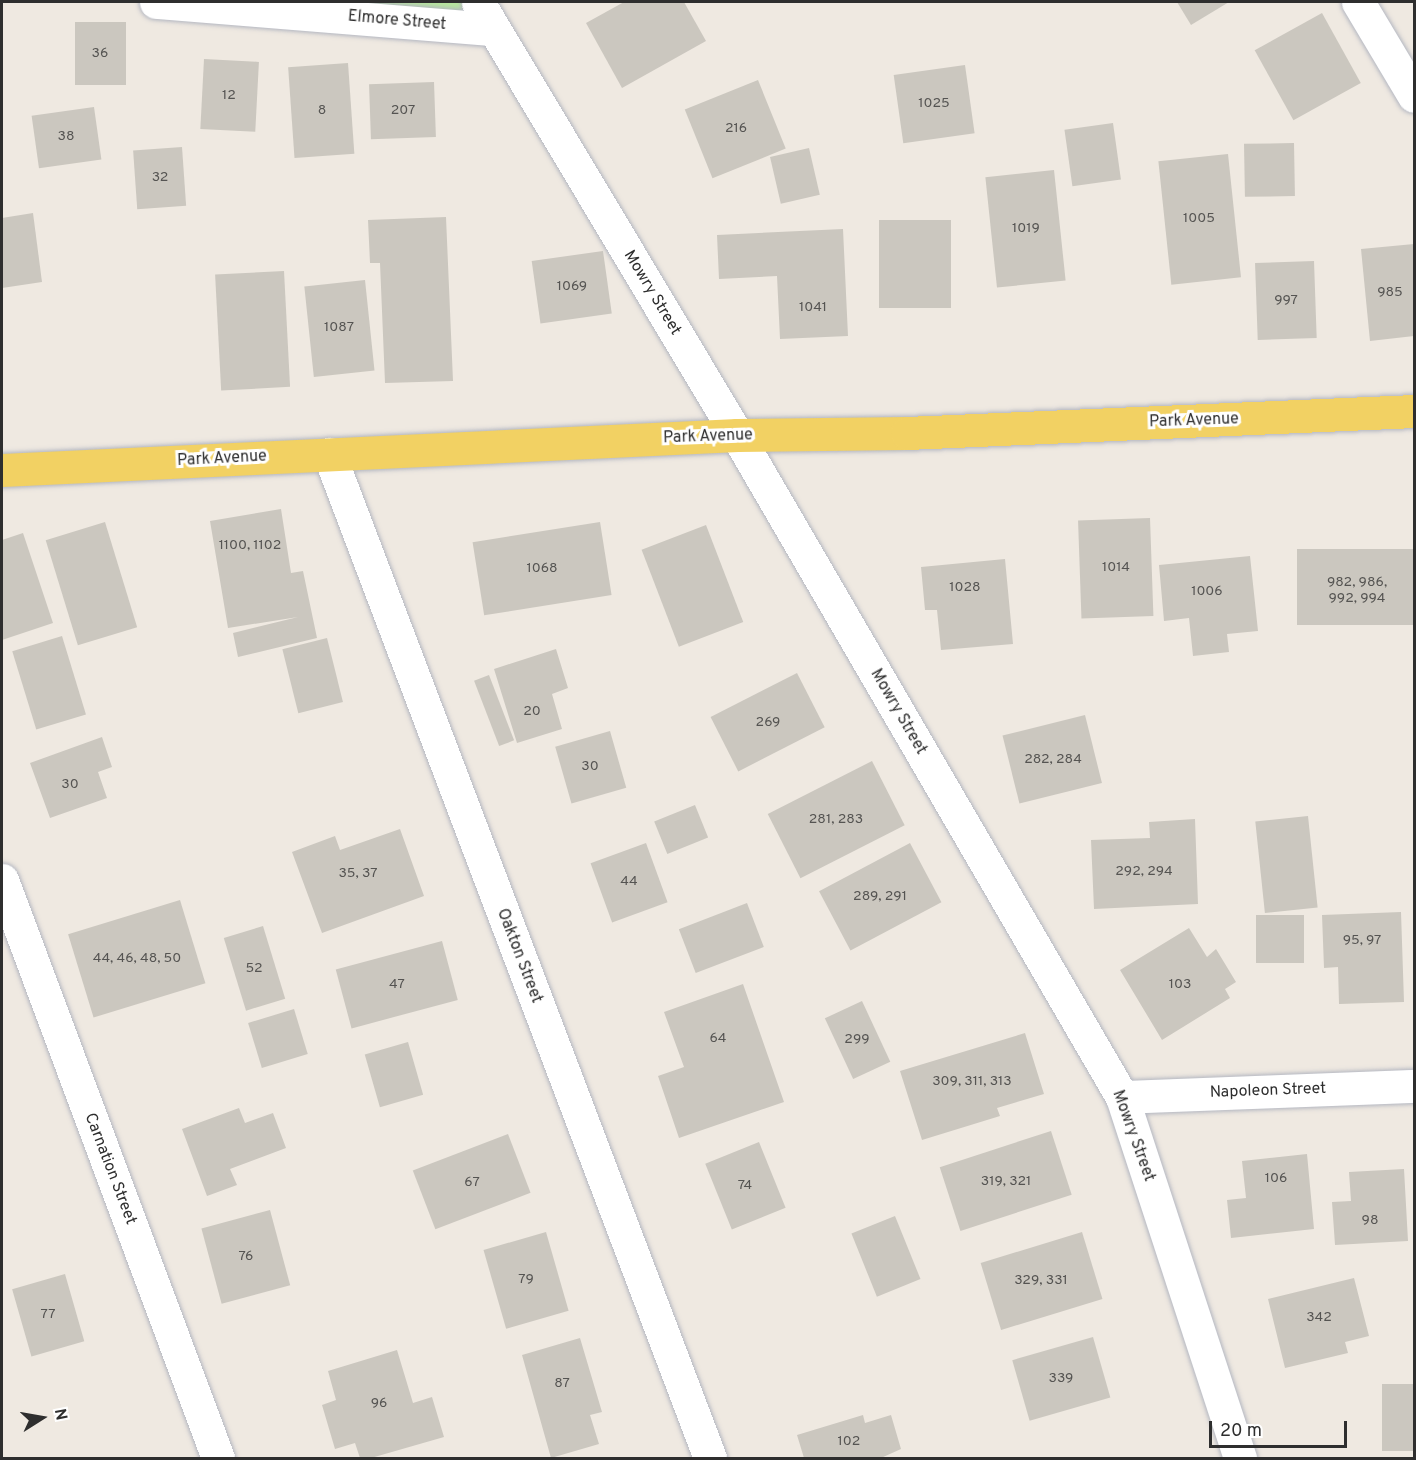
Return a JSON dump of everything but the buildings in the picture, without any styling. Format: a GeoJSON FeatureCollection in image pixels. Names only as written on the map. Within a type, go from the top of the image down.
{"type":"FeatureCollection","features":[{"type":"Feature","properties":{"kind":"main road","name":"Park Avenue"},"geometry":{"type":"LineString","coordinates":[[2,470],[737,435],[907,433],[1414,411]]}},
{"type":"Feature","properties":{"kind":"street","name":"Elmore Street"},"geometry":{"type":"LineString","coordinates":[[156,2],[486,15]]}},
{"type":"Feature","properties":{"kind":"street"},"geometry":{"type":"LineString","coordinates":[[1358,2],[1414,96]]}},
{"type":"Feature","properties":{"kind":"street","name":"Mowry Street"},"geometry":{"type":"LineString","coordinates":[[486,15],[737,435],[1122,1097],[1240,1458]]}},
{"type":"Feature","properties":{"kind":"street","name":"Oakton Street"},"geometry":{"type":"LineString","coordinates":[[329,454],[710,1458]]}},
{"type":"Feature","properties":{"kind":"street","name":"Carnation Street"},"geometry":{"type":"LineString","coordinates":[[2,880],[218,1458]]}},
{"type":"Feature","properties":{"kind":"street","name":"Napoleon Street"},"geometry":{"type":"LineString","coordinates":[[1122,1097],[1414,1086]]}},
{"type":"Feature","properties":{"kind":"green space"},"geometry":{"type":"Polygon","coordinates":[[[275,2],[495,2],[506,18],[275,2]]]}}]}
